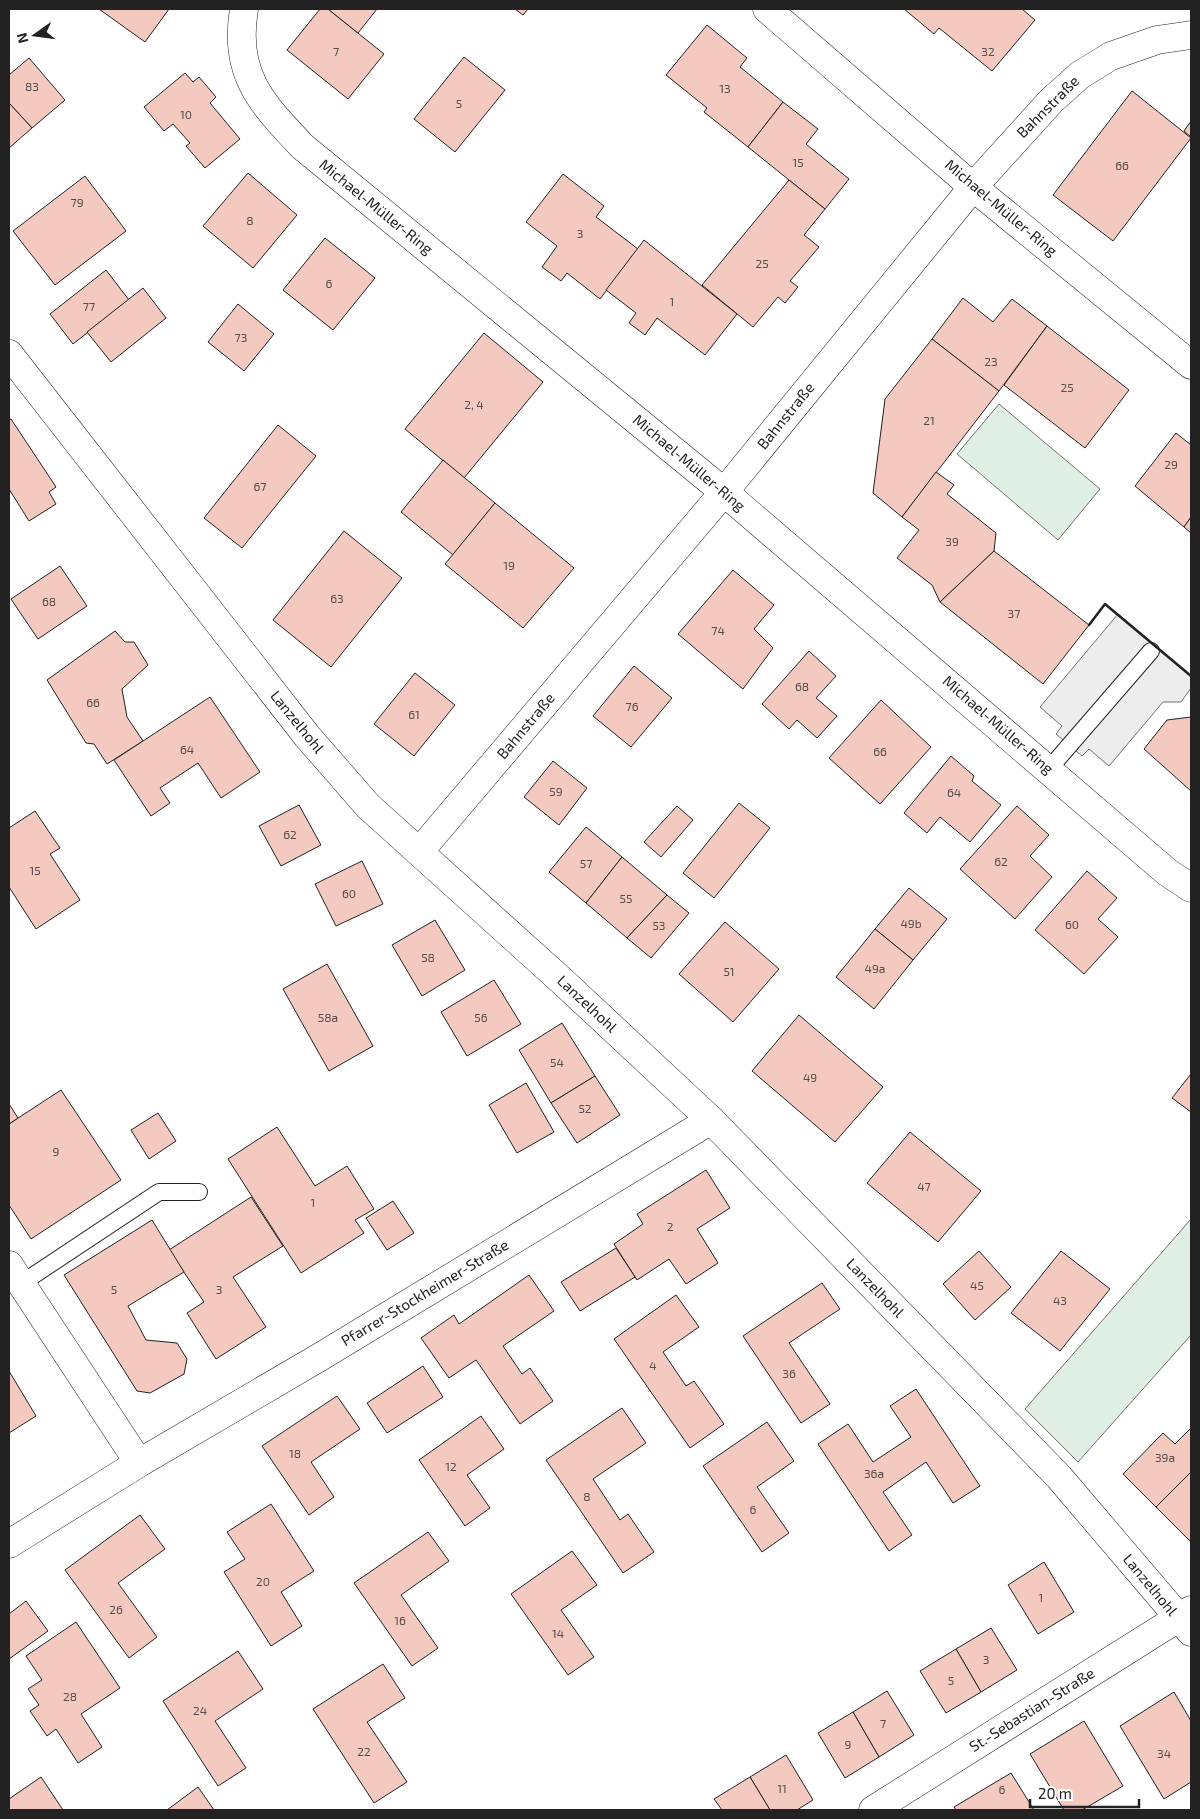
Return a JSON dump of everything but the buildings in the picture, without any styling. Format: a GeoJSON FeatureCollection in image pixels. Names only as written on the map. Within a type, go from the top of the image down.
{"type":"FeatureCollection","features":[{"type":"Feature","properties":{"kind":"street","name":"Michael-Müller-Ring"},"geometry":{"type":"LineString","coordinates":[[244,9],[240,29],[246,72],[265,106],[303,147],[724,492],[1049,769],[1166,872],[1191,888]]}},
{"type":"Feature","properties":{"kind":"street","name":"Michael-Müller-Ring"},"geometry":{"type":"LineString","coordinates":[[767,9],[973,186],[1191,366]]}},
{"type":"Feature","properties":{"kind":"street","name":"Bahnstraße"},"geometry":{"type":"LineString","coordinates":[[419,852],[724,492],[973,186],[1052,100],[1080,75],[1111,56],[1157,40],[1191,35]]}},
{"type":"Feature","properties":{"kind":"street","name":"Lanzelhohl"},"geometry":{"type":"LineString","coordinates":[[9,354],[307,736],[368,806],[562,981],[710,1120],[1059,1477],[1187,1620]]}},
{"type":"Feature","properties":{"kind":"street","name":"Pfarrer-Stockheimer-Straße"},"geometry":{"type":"LineString","coordinates":[[9,1544],[139,1463],[320,1357],[710,1120]]}},
{"type":"Feature","properties":{"kind":"street"},"geometry":{"type":"LineString","coordinates":[[15,1274],[139,1463]]}},
{"type":"Feature","properties":{"kind":"street","name":"St.-Sebastian-Straße"},"geometry":{"type":"LineString","coordinates":[[873,1810],[1187,1620]]}},
{"type":"Feature","properties":{"kind":"lane"},"geometry":{"type":"LineString","coordinates":[[1049,769],[1151,651]]}},
{"type":"Feature","properties":{"kind":"lane"},"geometry":{"type":"LineString","coordinates":[[15,1274],[159,1192],[199,1192]]}},
{"type":"Feature","properties":{"kind":"green space"},"geometry":{"type":"Polygon","coordinates":[[[999,404],[1100,489],[1058,540],[957,454],[999,404]]]}},
{"type":"Feature","properties":{"kind":"green space"},"geometry":{"type":"Polygon","coordinates":[[[1191,1219],[1191,1335],[1078,1462],[1025,1409],[1191,1219]]]}},
{"type":"Feature","properties":{"kind":"shaded area"},"geometry":{"type":"Polygon","coordinates":[[[1118,614],[1191,676],[1191,688],[1181,702],[1163,702],[1109,766],[1089,749],[1082,756],[1056,734],[1062,726],[1040,707],[1118,614]]]}},
{"type":"Feature","properties":{"kind":"wall"},"geometry":{"type":"LineString","coordinates":[[1089,625],[1105,604],[1191,676]]}}]}
